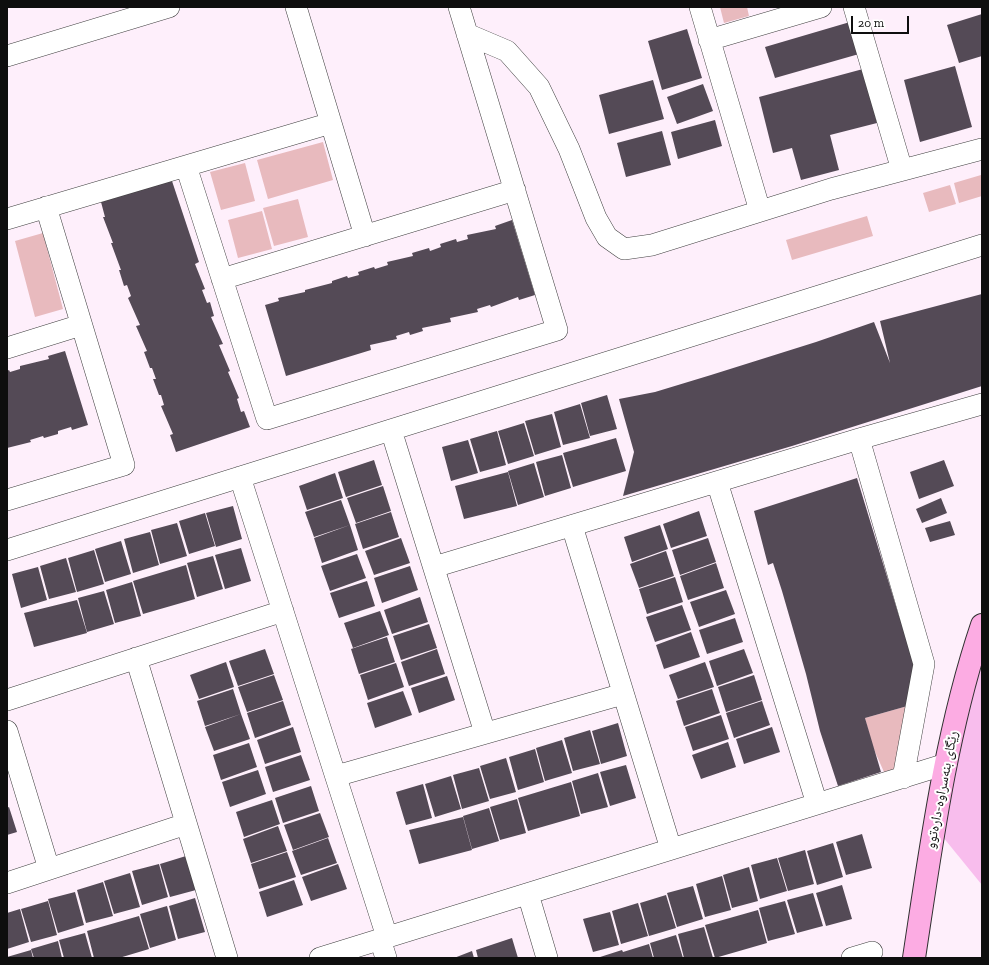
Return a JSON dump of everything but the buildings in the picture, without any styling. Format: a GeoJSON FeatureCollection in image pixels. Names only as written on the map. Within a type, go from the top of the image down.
{"type":"FeatureCollection","features":[{"type":"Feature","properties":{"kind":"street"},"geometry":{"type":"LineString","coordinates":[[7,56],[148,10],[169,7]]}},
{"type":"Feature","properties":{"kind":"street"},"geometry":{"type":"LineString","coordinates":[[296,7],[365,236]]}},
{"type":"Feature","properties":{"kind":"street"},"geometry":{"type":"LineString","coordinates":[[186,166],[267,419],[557,330],[459,7]]}},
{"type":"Feature","properties":{"kind":"street"},"geometry":{"type":"LineString","coordinates":[[700,7],[760,211]]}},
{"type":"Feature","properties":{"kind":"street"},"geometry":{"type":"LineString","coordinates":[[709,40],[821,7]]}},
{"type":"Feature","properties":{"kind":"street"},"geometry":{"type":"LineString","coordinates":[[854,7],[902,170]]}},
{"type":"Feature","properties":{"kind":"street"},"geometry":{"type":"LineString","coordinates":[[467,34],[508,51],[539,86],[569,149],[596,218],[606,237],[624,249],[652,244],[902,170],[982,149]]}},
{"type":"Feature","properties":{"kind":"street"},"geometry":{"type":"LineString","coordinates":[[7,219],[331,123]]}},
{"type":"Feature","properties":{"kind":"street"},"geometry":{"type":"LineString","coordinates":[[222,279],[515,190]]}},
{"type":"Feature","properties":{"kind":"street"},"geometry":{"type":"LineString","coordinates":[[7,500],[124,465],[46,207]]}},
{"type":"Feature","properties":{"kind":"street"},"geometry":{"type":"LineString","coordinates":[[7,550],[982,245]]}},
{"type":"Feature","properties":{"kind":"street"},"geometry":{"type":"LineString","coordinates":[[7,348],[81,325]]}},
{"type":"Feature","properties":{"kind":"street"},"geometry":{"type":"LineString","coordinates":[[434,567],[859,439],[982,404]]}},
{"type":"Feature","properties":{"kind":"street"},"geometry":{"type":"LineString","coordinates":[[391,430],[485,733]]}},
{"type":"Feature","properties":{"kind":"street"},"geometry":{"type":"LineString","coordinates":[[859,439],[924,664],[903,778]]}},
{"type":"Feature","properties":{"kind":"street"},"geometry":{"type":"LineString","coordinates":[[240,477],[336,776],[384,945]]}},
{"type":"Feature","properties":{"kind":"street"},"geometry":{"type":"LineString","coordinates":[[716,482],[817,804]]}},
{"type":"Feature","properties":{"kind":"street"},"geometry":{"type":"LineString","coordinates":[[572,526],[671,849]]}},
{"type":"Feature","properties":{"kind":"street"},"geometry":{"type":"LineString","coordinates":[[7,700],[283,611]]}},
{"type":"Feature","properties":{"kind":"street","name":"رێگای بنەسراوە-دارەتوو"},"geometry":{"type":"LineString","coordinates":[[914,958],[946,764],[971,658],[982,625]]}},
{"type":"Feature","properties":{"kind":"street"},"geometry":{"type":"LineString","coordinates":[[136,658],[227,958]]}},
{"type":"Feature","properties":{"kind":"street"},"geometry":{"type":"LineString","coordinates":[[336,776],[623,694]]}},
{"type":"Feature","properties":{"kind":"street"},"geometry":{"type":"LineString","coordinates":[[7,731],[49,869]]}},
{"type":"Feature","properties":{"kind":"street"},"geometry":{"type":"LineString","coordinates":[[320,958],[384,945],[528,894],[946,764]]}},
{"type":"Feature","properties":{"kind":"street"},"geometry":{"type":"LineString","coordinates":[[7,883],[186,824]]}},
{"type":"Feature","properties":{"kind":"street"},"geometry":{"type":"LineString","coordinates":[[528,894],[547,958]]}},
{"type":"Feature","properties":{"kind":"street"},"geometry":{"type":"LineString","coordinates":[[852,958],[872,952]]}},
{"type":"Feature","properties":{"kind":"shaded area"},"geometry":{"type":"Polygon","coordinates":[[[720,7],[747,7],[749,16],[724,23],[720,7]]]}},
{"type":"Feature","properties":{"kind":"shaded area"},"geometry":{"type":"Polygon","coordinates":[[[323,142],[333,180],[268,199],[257,160],[323,142]]]}},
{"type":"Feature","properties":{"kind":"shaded area"},"geometry":{"type":"Polygon","coordinates":[[[245,163],[255,201],[221,210],[210,172],[245,163]]]}},
{"type":"Feature","properties":{"kind":"shaded area"},"geometry":{"type":"Polygon","coordinates":[[[981,175],[982,196],[959,203],[954,183],[981,175]]]}},
{"type":"Feature","properties":{"kind":"shaded area"},"geometry":{"type":"Polygon","coordinates":[[[950,185],[956,204],[929,212],[923,193],[950,185]]]}},
{"type":"Feature","properties":{"kind":"shaded area"},"geometry":{"type":"Polygon","coordinates":[[[298,199],[308,237],[274,246],[263,208],[298,199]]]}},
{"type":"Feature","properties":{"kind":"shaded area"},"geometry":{"type":"Polygon","coordinates":[[[262,211],[272,249],[238,258],[228,220],[262,211]]]}},
{"type":"Feature","properties":{"kind":"shaded area"},"geometry":{"type":"Polygon","coordinates":[[[867,216],[873,236],[792,260],[786,240],[867,216]]]}},
{"type":"Feature","properties":{"kind":"shaded area"},"geometry":{"type":"Polygon","coordinates":[[[43,233],[63,309],[35,317],[15,241],[43,233]]]}},
{"type":"Feature","properties":{"kind":"shaded area"},"geometry":{"type":"Polygon","coordinates":[[[911,705],[898,768],[884,772],[872,745],[865,718],[911,705]]]}},
{"type":"Feature","properties":{"kind":"sand"},"geometry":{"type":"Polygon","coordinates":[[[982,625],[982,885],[934,826],[982,625]]]}}]}
